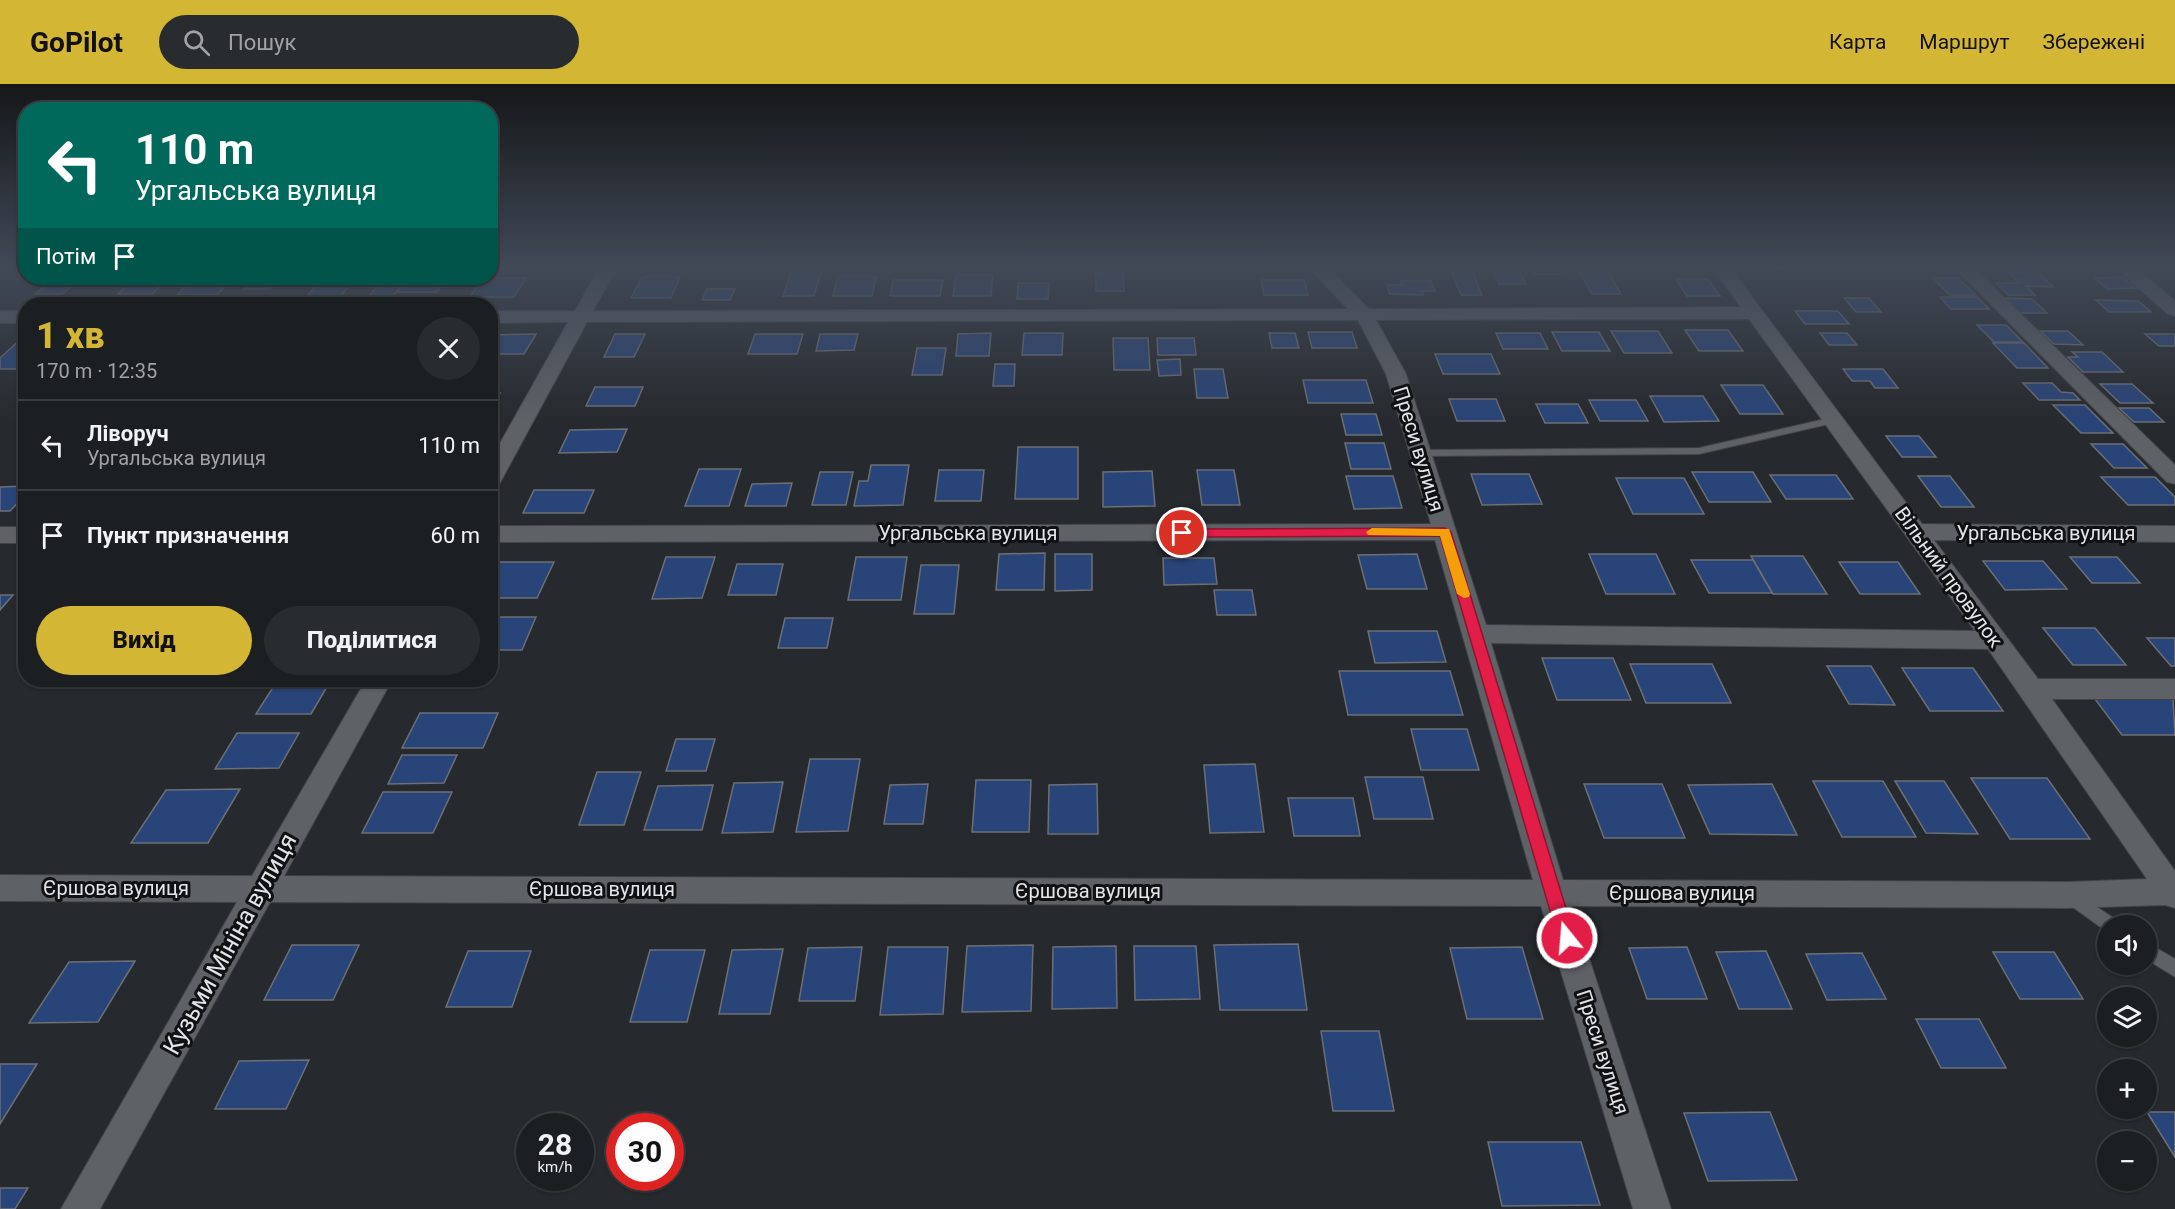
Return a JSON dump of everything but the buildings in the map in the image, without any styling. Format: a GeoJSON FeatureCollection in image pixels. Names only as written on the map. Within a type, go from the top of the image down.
{"type":"FeatureCollection","features":[{"type":"Feature","properties":{"kind":"street"},"geometry":{"type":"LineString","coordinates":[[498,466],[580,318]]}},
{"type":"Feature","properties":{"kind":"street","name":"Преси вулиця"},"geometry":{"type":"LineString","coordinates":[[1366,318],[1396,374],[1552,893],[1652,1209]]}},
{"type":"Feature","properties":{"kind":"street","name":"Вільний провулок"},"geometry":{"type":"LineString","coordinates":[[1758,318],[2031,689],[2174,893]]}},
{"type":"Feature","properties":{"kind":"street"},"geometry":{"type":"LineString","coordinates":[[2015,318],[2175,477]]}},
{"type":"Feature","properties":{"kind":"street","name":"Ургальська вулиця"},"geometry":{"type":"LineString","coordinates":[[498,534],[1445,532]]}},
{"type":"Feature","properties":{"kind":"street","name":"Ургальська вулиця"},"geometry":{"type":"LineString","coordinates":[[1916,532],[2175,534]]}},
{"type":"Feature","properties":{"kind":"street"},"geometry":{"type":"LineString","coordinates":[[0,535],[18,535]]}},
{"type":"Feature","properties":{"kind":"street"},"geometry":{"type":"LineString","coordinates":[[1476,634],[1994,639]]}},
{"type":"Feature","properties":{"kind":"street","name":"Кузьми Мініна вулиця"},"geometry":{"type":"LineString","coordinates":[[80,1209],[375,687]]}},
{"type":"Feature","properties":{"kind":"street"},"geometry":{"type":"LineString","coordinates":[[2031,689],[2175,689]]}},
{"type":"Feature","properties":{"kind":"street","name":"Єршова вулиця"},"geometry":{"type":"LineString","coordinates":[[0,888],[2068,895],[2174,893]]}},
{"type":"Feature","properties":{"kind":"lane"},"geometry":{"type":"LineString","coordinates":[[1420,453],[1699,451],[1834,420]]}},
{"type":"Feature","properties":{"kind":"lane"},"geometry":{"type":"LineString","coordinates":[[2068,895],[2097,915]]}},
{"type":"Feature","properties":{"kind":"lane"},"geometry":{"type":"LineString","coordinates":[[2157,957],[2175,969]]}},
{"type":"Feature","properties":{"kind":"slow traffic"},"geometry":{"type":"LineString","coordinates":[[1372,532],[1445,532],[1464,594]]}},
{"type":"Feature","properties":{"kind":"route"},"geometry":{"type":"LineString","coordinates":[[1182,533],[1445,532],[1567,938]]}}]}
